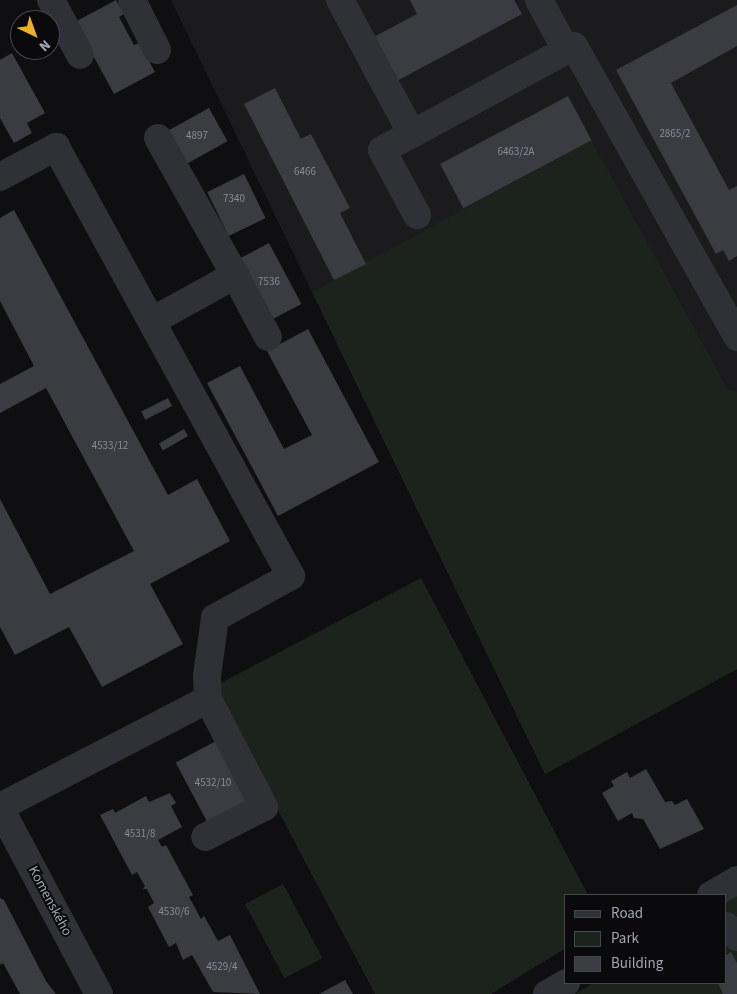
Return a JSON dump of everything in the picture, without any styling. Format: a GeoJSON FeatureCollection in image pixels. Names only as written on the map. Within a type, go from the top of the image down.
{"type":"FeatureCollection","features":[{"type":"Feature","properties":{"kind":"street"},"geometry":{"type":"LineString","coordinates":[[51,0],[80,55]]}},
{"type":"Feature","properties":{"kind":"street"},"geometry":{"type":"LineString","coordinates":[[132,0],[157,50]]}},
{"type":"Feature","properties":{"kind":"street"},"geometry":{"type":"LineString","coordinates":[[340,0],[412,134]]}},
{"type":"Feature","properties":{"kind":"street"},"geometry":{"type":"LineString","coordinates":[[539,0],[566,50]]}},
{"type":"Feature","properties":{"kind":"street"},"geometry":{"type":"LineString","coordinates":[[417,215],[382,150],[574,46],[737,337]]}},
{"type":"Feature","properties":{"kind":"street"},"geometry":{"type":"LineString","coordinates":[[158,138],[268,337]]}},
{"type":"Feature","properties":{"kind":"street"},"geometry":{"type":"LineString","coordinates":[[0,177],[56,147],[291,576],[215,618],[206,676],[208,699],[264,807],[205,838]]}},
{"type":"Feature","properties":{"kind":"street"},"geometry":{"type":"LineString","coordinates":[[152,321],[235,275]]}},
{"type":"Feature","properties":{"kind":"street"},"geometry":{"type":"LineString","coordinates":[[0,807],[208,699]]}},
{"type":"Feature","properties":{"kind":"street","name":"Komenského"},"geometry":{"type":"LineString","coordinates":[[0,807],[99,994]]}},
{"type":"Feature","properties":{"kind":"street"},"geometry":{"type":"LineString","coordinates":[[713,894],[737,880]]}},
{"type":"Feature","properties":{"kind":"street"},"geometry":{"type":"LineString","coordinates":[[727,927],[737,936]]}},
{"type":"Feature","properties":{"kind":"street"},"geometry":{"type":"LineString","coordinates":[[547,994],[564,983]]}},
{"type":"Feature","properties":{"kind":"shaded area"},"geometry":{"type":"Polygon","coordinates":[[[171,0],[737,0],[737,669],[545,774],[171,0]]]}},
{"type":"Feature","properties":{"kind":"green space"},"geometry":{"type":"Polygon","coordinates":[[[591,140],[728,390],[737,392],[737,669],[545,774],[312,292],[591,140]]]}},
{"type":"Feature","properties":{"kind":"green space"},"geometry":{"type":"Polygon","coordinates":[[[421,578],[587,894],[564,894],[564,949],[491,994],[375,994],[213,687],[421,578]]]}},
{"type":"Feature","properties":{"kind":"green space"},"geometry":{"type":"Polygon","coordinates":[[[283,884],[322,958],[284,978],[245,904],[283,884]]]}},
{"type":"Feature","properties":{"kind":"green space"},"geometry":{"type":"Polygon","coordinates":[[[737,892],[737,994],[575,994],[591,984],[727,984],[727,898],[737,892]]]}},
{"type":"Feature","properties":{"kind":"building"},"geometry":{"type":"Polygon","coordinates":[[[116,0],[124,14],[119,17],[134,45],[139,43],[155,72],[114,94],[75,22],[116,0]]]}},
{"type":"Feature","properties":{"kind":"building"},"geometry":{"type":"Polygon","coordinates":[[[410,0],[514,0],[522,14],[393,83],[370,39],[417,14],[410,0]]]}},
{"type":"Feature","properties":{"kind":"building"},"geometry":{"type":"Polygon","coordinates":[[[737,5],[737,46],[671,83],[729,190],[737,186],[737,256],[729,261],[723,250],[716,254],[616,70],[737,5]]]}},
{"type":"Feature","properties":{"kind":"building"},"geometry":{"type":"Polygon","coordinates":[[[10,54],[10,60],[16,60],[45,113],[27,123],[32,133],[14,143],[0,118],[0,60],[10,54]]]}},
{"type":"Feature","properties":{"kind":"building"},"geometry":{"type":"Polygon","coordinates":[[[275,88],[301,139],[311,134],[350,208],[340,213],[366,264],[334,280],[244,104],[275,88]]]}},
{"type":"Feature","properties":{"kind":"building"},"geometry":{"type":"Polygon","coordinates":[[[568,96],[591,140],[463,208],[440,164],[568,96]]]}},
{"type":"Feature","properties":{"kind":"building"},"geometry":{"type":"Polygon","coordinates":[[[209,108],[227,141],[186,164],[168,131],[209,108]]]}},
{"type":"Feature","properties":{"kind":"building"},"geometry":{"type":"Polygon","coordinates":[[[244,174],[265,218],[229,236],[207,192],[244,174]]]}},
{"type":"Feature","properties":{"kind":"building"},"geometry":{"type":"Polygon","coordinates":[[[14,210],[168,495],[197,479],[230,541],[150,584],[183,644],[102,687],[69,627],[15,655],[0,627],[0,499],[50,594],[134,551],[46,388],[0,413],[0,384],[34,366],[0,301],[0,218],[14,210]]]}},
{"type":"Feature","properties":{"kind":"building"},"geometry":{"type":"Polygon","coordinates":[[[269,243],[301,304],[269,321],[236,260],[269,243]]]}},
{"type":"Feature","properties":{"kind":"building"},"geometry":{"type":"Polygon","coordinates":[[[308,329],[379,462],[278,516],[207,383],[240,366],[284,449],[312,435],[267,351],[308,329]]]}},
{"type":"Feature","properties":{"kind":"building"},"geometry":{"type":"Polygon","coordinates":[[[168,398],[172,406],[145,420],[141,412],[168,398]]]}},
{"type":"Feature","properties":{"kind":"building"},"geometry":{"type":"Polygon","coordinates":[[[184,429],[188,436],[163,450],[159,444],[184,429]]]}},
{"type":"Feature","properties":{"kind":"building"},"geometry":{"type":"Polygon","coordinates":[[[218,740],[251,802],[208,824],[176,763],[218,740]]]}},
{"type":"Feature","properties":{"kind":"building"},"geometry":{"type":"Polygon","coordinates":[[[646,769],[665,802],[672,801],[675,805],[687,799],[704,829],[660,849],[643,819],[634,818],[632,813],[618,821],[602,793],[614,786],[611,781],[627,772],[630,778],[646,769]]]}},
{"type":"Feature","properties":{"kind":"building"},"geometry":{"type":"Polygon","coordinates":[[[170,793],[176,803],[171,806],[182,827],[158,840],[162,847],[166,845],[193,895],[189,897],[201,919],[204,916],[218,941],[230,935],[260,994],[213,992],[192,955],[183,960],[176,943],[169,947],[148,907],[154,903],[147,889],[143,889],[145,886],[137,872],[132,875],[100,815],[113,809],[115,813],[146,796],[149,802],[170,793]]]}},
{"type":"Feature","properties":{"kind":"building"},"geometry":{"type":"Polygon","coordinates":[[[0,898],[4,900],[46,981],[56,994],[20,994],[3,963],[0,965],[0,898]]]}},
{"type":"Feature","properties":{"kind":"building"},"geometry":{"type":"Polygon","coordinates":[[[731,952],[737,963],[737,994],[723,994],[718,984],[727,984],[727,954],[731,952]]]}},
{"type":"Feature","properties":{"kind":"building"},"geometry":{"type":"Polygon","coordinates":[[[345,980],[353,994],[319,994],[345,980]]]}}]}
